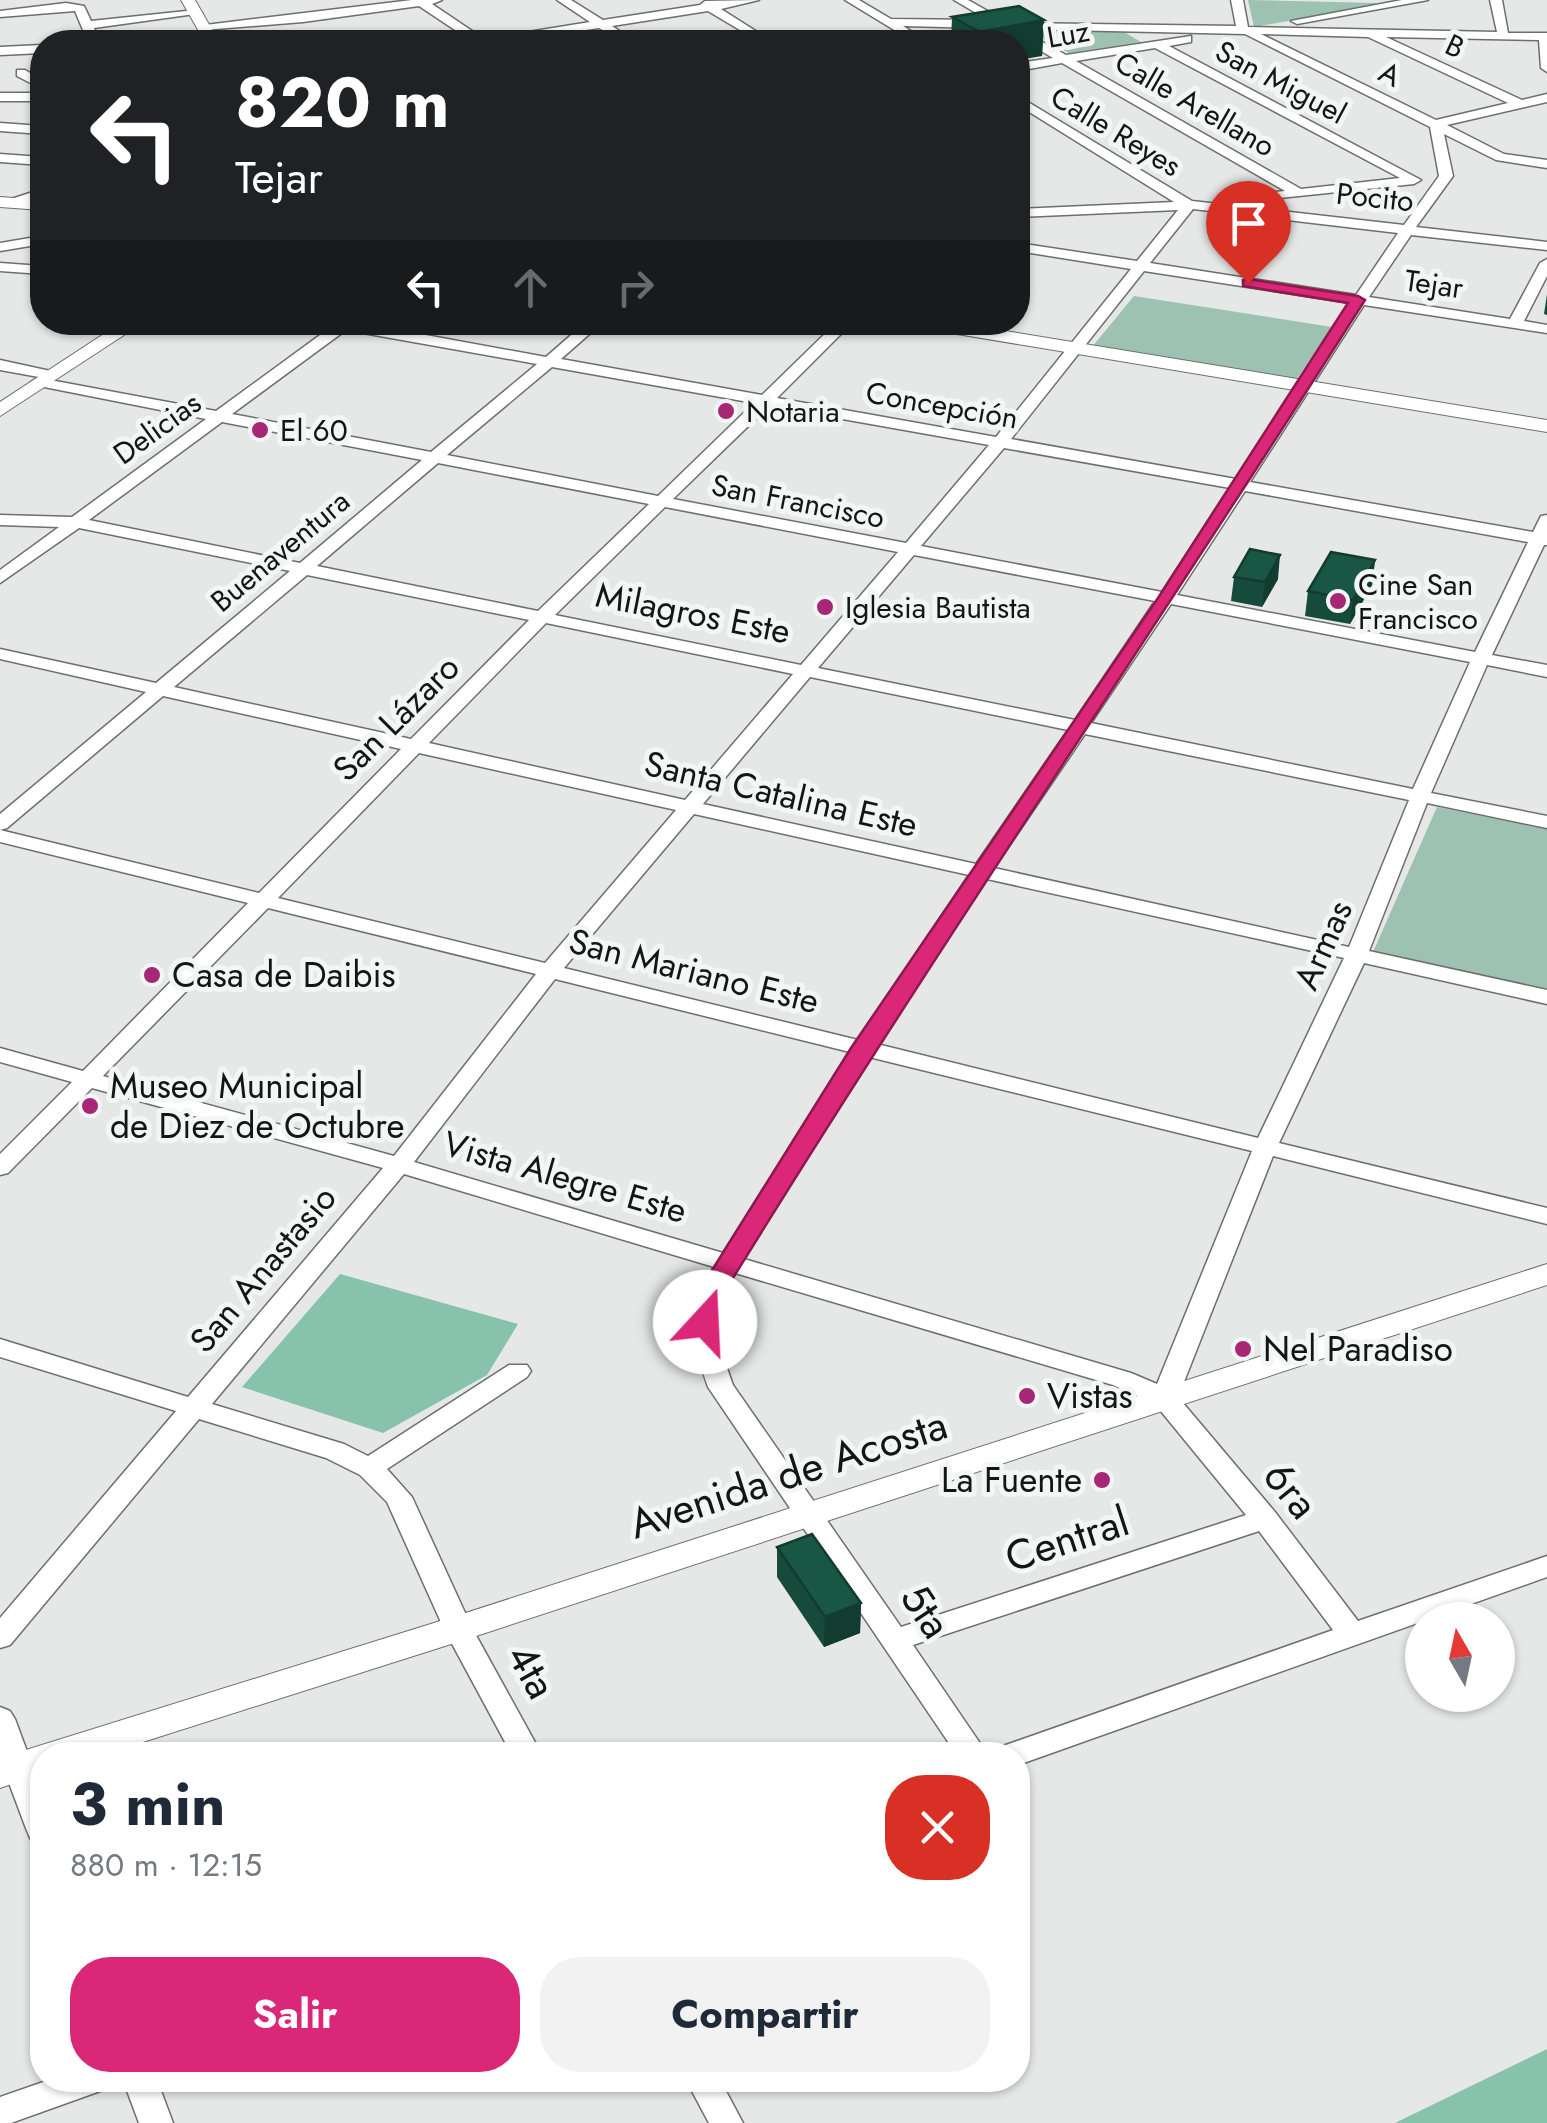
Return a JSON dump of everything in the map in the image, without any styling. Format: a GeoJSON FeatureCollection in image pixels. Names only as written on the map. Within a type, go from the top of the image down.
{"type":"FeatureCollection","features":[{"type":"Feature","properties":{"kind":"main road"},"geometry":{"type":"LineString","coordinates":[[4,202],[30,203]]}},
{"type":"Feature","properties":{"kind":"main road"},"geometry":{"type":"LineString","coordinates":[[0,410],[114,335]]}},
{"type":"Feature","properties":{"kind":"main road"},"geometry":{"type":"LineString","coordinates":[[994,335],[1547,426]]}},
{"type":"Feature","properties":{"kind":"main road","name":"Avenida de Acosta"},"geometry":{"type":"LineString","coordinates":[[98,1742],[458,1630],[1547,1274]]}},
{"type":"Feature","properties":{"kind":"street"},"geometry":{"type":"LineString","coordinates":[[88,25],[196,13],[303,19],[436,0]]}},
{"type":"Feature","properties":{"kind":"street"},"geometry":{"type":"LineString","coordinates":[[562,0],[613,30]]}},
{"type":"Feature","properties":{"kind":"street"},"geometry":{"type":"LineString","coordinates":[[564,30],[704,3],[753,0]]}},
{"type":"Feature","properties":{"kind":"street"},"geometry":{"type":"LineString","coordinates":[[851,0],[902,30]]}},
{"type":"Feature","properties":{"kind":"street","name":"Calle Arellano"},"geometry":{"type":"LineString","coordinates":[[960,0],[1013,30]]}},
{"type":"Feature","properties":{"kind":"street"},"geometry":{"type":"LineString","coordinates":[[1236,0],[1243,30]]}},
{"type":"Feature","properties":{"kind":"street"},"geometry":{"type":"LineString","coordinates":[[1350,0],[1414,1]]}},
{"type":"Feature","properties":{"kind":"street","name":"Luz"},"geometry":{"type":"LineString","coordinates":[[1030,65],[1422,0]]}},
{"type":"Feature","properties":{"kind":"street"},"geometry":{"type":"LineString","coordinates":[[1496,0],[1504,35]]}},
{"type":"Feature","properties":{"kind":"street"},"geometry":{"type":"LineString","coordinates":[[419,1],[464,30]]}},
{"type":"Feature","properties":{"kind":"street"},"geometry":{"type":"LineString","coordinates":[[704,3],[748,30]]}},
{"type":"Feature","properties":{"kind":"street"},"geometry":{"type":"LineString","coordinates":[[0,14],[74,6],[80,8],[90,30]]}},
{"type":"Feature","properties":{"kind":"street"},"geometry":{"type":"LineString","coordinates":[[889,22],[1546,37],[1547,68]]}},
{"type":"Feature","properties":{"kind":"street","name":"San Miguel"},"geometry":{"type":"LineString","coordinates":[[1126,27],[1414,180]]}},
{"type":"Feature","properties":{"kind":"street","name":"A"},"geometry":{"type":"LineString","coordinates":[[1243,30],[1501,157],[1547,164]]}},
{"type":"Feature","properties":{"kind":"street","name":"B"},"geometry":{"type":"LineString","coordinates":[[1366,33],[1522,105]]}},
{"type":"Feature","properties":{"kind":"street","name":"Calle Arellano"},"geometry":{"type":"LineString","coordinates":[[1030,39],[1299,193]]}},
{"type":"Feature","properties":{"kind":"street"},"geometry":{"type":"LineString","coordinates":[[0,51],[30,50]]}},
{"type":"Feature","properties":{"kind":"street"},"geometry":{"type":"LineString","coordinates":[[21,73],[30,78]]}},
{"type":"Feature","properties":{"kind":"street"},"geometry":{"type":"LineString","coordinates":[[0,97],[30,97]]}},
{"type":"Feature","properties":{"kind":"street"},"geometry":{"type":"LineString","coordinates":[[1190,205],[1446,176],[1436,124],[1547,98]]}},
{"type":"Feature","properties":{"kind":"street","name":"Calle Reyes"},"geometry":{"type":"LineString","coordinates":[[1030,108],[1190,205]]}},
{"type":"Feature","properties":{"kind":"street"},"geometry":{"type":"LineString","coordinates":[[1030,113],[1036,112]]}},
{"type":"Feature","properties":{"kind":"street"},"geometry":{"type":"LineString","coordinates":[[0,127],[30,129]]}},
{"type":"Feature","properties":{"kind":"street"},"geometry":{"type":"LineString","coordinates":[[0,158],[30,160]]}},
{"type":"Feature","properties":{"kind":"street","name":"5ta"},"geometry":{"type":"LineString","coordinates":[[964,1742],[721,1387],[711,1364],[705,1322],[712,1291],[863,1048],[1167,598],[1358,300],[1446,176]]}},
{"type":"Feature","properties":{"kind":"street"},"geometry":{"type":"LineString","coordinates":[[4,202],[30,197]]}},
{"type":"Feature","properties":{"kind":"street","name":"Pocito"},"geometry":{"type":"LineString","coordinates":[[1030,212],[1190,205],[1547,246]]}},
{"type":"Feature","properties":{"kind":"street","name":"San Anastasio"},"geometry":{"type":"LineString","coordinates":[[0,1637],[398,1165],[549,972],[999,444],[1190,205]]}},
{"type":"Feature","properties":{"kind":"street"},"geometry":{"type":"LineString","coordinates":[[0,247],[30,242]]}},
{"type":"Feature","properties":{"kind":"street","name":"Tejar"},"geometry":{"type":"LineString","coordinates":[[1030,249],[1547,328]]}},
{"type":"Feature","properties":{"kind":"street"},"geometry":{"type":"LineString","coordinates":[[1515,324],[1547,263]]}},
{"type":"Feature","properties":{"kind":"street"},"geometry":{"type":"LineString","coordinates":[[0,267],[30,269]]}},
{"type":"Feature","properties":{"kind":"street","name":"Delicias"},"geometry":{"type":"LineString","coordinates":[[0,578],[324,335]]}},
{"type":"Feature","properties":{"kind":"street","name":"Concepción"},"geometry":{"type":"LineString","coordinates":[[403,335],[1240,487],[1544,533]]}},
{"type":"Feature","properties":{"kind":"street","name":"Buenaventura"},"geometry":{"type":"LineString","coordinates":[[0,824],[581,335]]}},
{"type":"Feature","properties":{"kind":"street","name":"San Lázaro"},"geometry":{"type":"LineString","coordinates":[[0,1168],[543,616],[833,335]]}},
{"type":"Feature","properties":{"kind":"street","name":"San Francisco"},"geometry":{"type":"LineString","coordinates":[[0,365],[219,416],[1547,671]]}},
{"type":"Feature","properties":{"kind":"street","name":"Milagros Este"},"geometry":{"type":"LineString","coordinates":[[0,520],[74,522],[1547,822]]}},
{"type":"Feature","properties":{"kind":"street","name":"Armas"},"geometry":{"type":"LineString","coordinates":[[1164,1398],[1265,1148],[1356,956],[1481,659],[1544,533]]}},
{"type":"Feature","properties":{"kind":"street","name":"Santa Catalina Este"},"geometry":{"type":"LineString","coordinates":[[0,654],[1547,997]]}},
{"type":"Feature","properties":{"kind":"street","name":"San Mariano Este"},"geometry":{"type":"LineString","coordinates":[[0,836],[1547,1216]]}},
{"type":"Feature","properties":{"kind":"street","name":"Vista Alegre Este"},"geometry":{"type":"LineString","coordinates":[[0,1054],[730,1260],[1122,1379],[1164,1398]]}},
{"type":"Feature","properties":{"kind":"street"},"geometry":{"type":"LineString","coordinates":[[0,1348],[335,1451],[369,1468],[518,1371]]}},
{"type":"Feature","properties":{"kind":"street","name":"6ra"},"geometry":{"type":"LineString","coordinates":[[1164,1398],[1266,1519],[1352,1635]]}},
{"type":"Feature","properties":{"kind":"street","name":"4ta"},"geometry":{"type":"LineString","coordinates":[[369,1468],[398,1497],[458,1630],[520,1742]]}},
{"type":"Feature","properties":{"kind":"street","name":"Central"},"geometry":{"type":"LineString","coordinates":[[896,1640],[1266,1519]]}},
{"type":"Feature","properties":{"kind":"street"},"geometry":{"type":"LineString","coordinates":[[1030,1748],[1547,1566]]}},
{"type":"Feature","properties":{"kind":"street"},"geometry":{"type":"LineString","coordinates":[[0,1719],[30,1796]]}},
{"type":"Feature","properties":{"kind":"street"},"geometry":{"type":"LineString","coordinates":[[0,2112],[57,2092]]}},
{"type":"Feature","properties":{"kind":"street"},"geometry":{"type":"LineString","coordinates":[[144,2092],[156,2123]]}},
{"type":"Feature","properties":{"kind":"street"},"geometry":{"type":"LineString","coordinates":[[709,2092],[726,2123]]}},
{"type":"Feature","properties":{"kind":"green space"},"geometry":{"type":"Polygon","coordinates":[[[1248,0],[1376,3],[1378,5],[1254,27],[1248,0]]]}},
{"type":"Feature","properties":{"kind":"green space"},"geometry":{"type":"Polygon","coordinates":[[[1020,26],[1119,29],[1141,42],[1069,53],[1020,26]]]}},
{"type":"Feature","properties":{"kind":"green space"},"geometry":{"type":"Polygon","coordinates":[[[1134,296],[1332,327],[1296,380],[1092,347],[1134,296]]]}},
{"type":"Feature","properties":{"kind":"green space"},"geometry":{"type":"Polygon","coordinates":[[[1437,807],[1547,829],[1547,990],[1373,952],[1437,807]]]}},
{"type":"Feature","properties":{"kind":"green space"},"geometry":{"type":"Polygon","coordinates":[[[340,1274],[518,1324],[487,1375],[383,1433],[242,1387],[340,1274]]]}},
{"type":"Feature","properties":{"kind":"green space"},"geometry":{"type":"Polygon","coordinates":[[[1547,2049],[1547,2123],[1395,2123],[1547,2049]]]}},
{"type":"Feature","properties":{"kind":"building"},"geometry":{"type":"Polygon","coordinates":[[[1019,6],[1044,20],[976,30],[952,17],[1019,6]]]}},
{"type":"Feature","properties":{"kind":"building"},"geometry":{"type":"Polygon","coordinates":[[[1250,549],[1280,555],[1265,582],[1234,577],[1250,549]]]}},
{"type":"Feature","properties":{"kind":"building"},"geometry":{"type":"Polygon","coordinates":[[[1331,552],[1375,560],[1353,600],[1308,591],[1331,552]]]}},
{"type":"Feature","properties":{"kind":"building"},"geometry":{"type":"Polygon","coordinates":[[[812,1534],[861,1603],[825,1617],[777,1547],[812,1534]]]}},
{"type":"Feature","properties":{"kind":"place","name":"Notaria"},"geometry":{"type":"Point","coordinates":[726,411]}},
{"type":"Feature","properties":{"kind":"place","name":"El 60"},"geometry":{"type":"Point","coordinates":[260,430]}},
{"type":"Feature","properties":{"kind":"place","name":"Cine San Francisco"},"geometry":{"type":"Point","coordinates":[1338,601]}},
{"type":"Feature","properties":{"kind":"place","name":"Iglesia Bautista"},"geometry":{"type":"Point","coordinates":[825,607]}},
{"type":"Feature","properties":{"kind":"place","name":"Casa de Daibis"},"geometry":{"type":"Point","coordinates":[152,975]}},
{"type":"Feature","properties":{"kind":"place","name":"Museo Municipal de Diez de Octubre"},"geometry":{"type":"Point","coordinates":[90,1106]}},
{"type":"Feature","properties":{"kind":"place","name":"Nel Paradiso"},"geometry":{"type":"Point","coordinates":[1243,1349]}},
{"type":"Feature","properties":{"kind":"place","name":"Vistas"},"geometry":{"type":"Point","coordinates":[1027,1396]}},
{"type":"Feature","properties":{"kind":"place","name":"La Fuente"},"geometry":{"type":"Point","coordinates":[1102,1480]}},
{"type":"Feature","properties":{"kind":"route"},"geometry":{"type":"LineString","coordinates":[[705,1322],[712,1291],[863,1048],[1167,598],[1358,300],[1248,283]]}}]}
